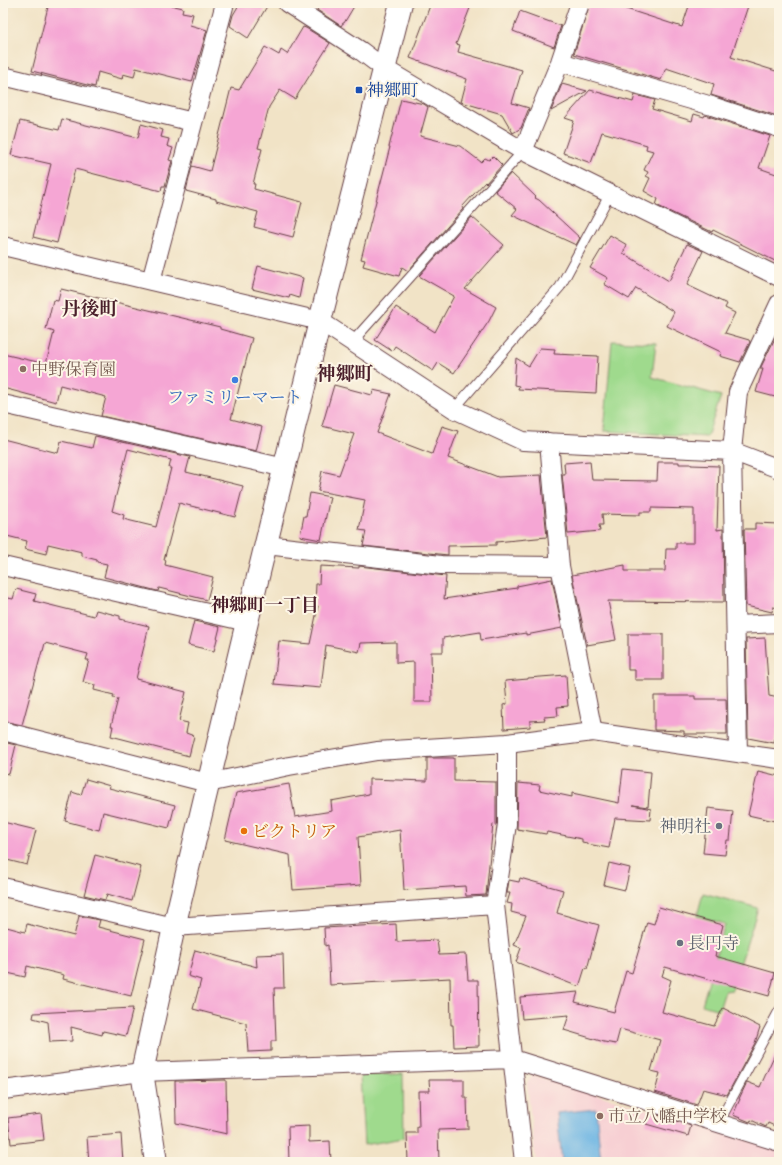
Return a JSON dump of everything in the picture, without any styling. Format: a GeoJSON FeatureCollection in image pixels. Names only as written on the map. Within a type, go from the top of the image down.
{"type":"FeatureCollection","features":[{"type":"Feature","properties":{"kind":"street"},"geometry":{"type":"LineString","coordinates":[[151,281],[225,3]]}},
{"type":"Feature","properties":{"kind":"street"},"geometry":{"type":"LineString","coordinates":[[287,3],[361,51],[385,69],[523,151],[779,277]]}},
{"type":"Feature","properties":{"kind":"street"},"geometry":{"type":"LineString","coordinates":[[156,1162],[142,1072],[208,783],[320,321],[402,3]]}},
{"type":"Feature","properties":{"kind":"street"},"geometry":{"type":"LineString","coordinates":[[523,151],[560,62],[580,3]]}},
{"type":"Feature","properties":{"kind":"street"},"geometry":{"type":"LineString","coordinates":[[560,62],[712,106],[779,128]]}},
{"type":"Feature","properties":{"kind":"street"},"geometry":{"type":"LineString","coordinates":[[3,76],[193,122]]}},
{"type":"Feature","properties":{"kind":"street"},"geometry":{"type":"LineString","coordinates":[[3,246],[320,321],[454,410],[523,441],[732,451],[779,469]]}},
{"type":"Feature","properties":{"kind":"street"},"geometry":{"type":"LineString","coordinates":[[738,752],[732,451],[738,392],[779,304]]}},
{"type":"Feature","properties":{"kind":"street"},"geometry":{"type":"LineString","coordinates":[[3,404],[285,468]]}},
{"type":"Feature","properties":{"kind":"street"},"geometry":{"type":"LineString","coordinates":[[549,442],[560,566],[593,732]]}},
{"type":"Feature","properties":{"kind":"street"},"geometry":{"type":"LineString","coordinates":[[266,545],[441,565],[560,566]]}},
{"type":"Feature","properties":{"kind":"street"},"geometry":{"type":"LineString","coordinates":[[3,566],[247,622]]}},
{"type":"Feature","properties":{"kind":"street"},"geometry":{"type":"LineString","coordinates":[[736,625],[779,623]]}},
{"type":"Feature","properties":{"kind":"street"},"geometry":{"type":"LineString","coordinates":[[3,731],[208,783],[289,766],[377,751],[508,743],[593,732],[779,759]]}},
{"type":"Feature","properties":{"kind":"street"},"geometry":{"type":"LineString","coordinates":[[508,743],[507,824],[495,905],[524,1162]]}},
{"type":"Feature","properties":{"kind":"street"},"geometry":{"type":"LineString","coordinates":[[3,887],[174,927],[495,905]]}},
{"type":"Feature","properties":{"kind":"street"},"geometry":{"type":"LineString","coordinates":[[3,1090],[142,1072],[513,1059],[779,1142]]}},
{"type":"Feature","properties":{"kind":"lane"},"geometry":{"type":"LineString","coordinates":[[352,341],[523,151]]}},
{"type":"Feature","properties":{"kind":"lane"},"geometry":{"type":"LineString","coordinates":[[454,410],[560,287],[610,194]]}},
{"type":"Feature","properties":{"kind":"lane"},"geometry":{"type":"LineString","coordinates":[[718,1124],[779,1011]]}},
{"type":"Feature","properties":{"kind":"shaded area","name":"市立八幡中学校"},"geometry":{"type":"Polygon","coordinates":[[[533,1075],[779,1150],[779,1162],[536,1162],[527,1083],[533,1075]]]}},
{"type":"Feature","properties":{"kind":"green space"},"geometry":{"type":"Polygon","coordinates":[[[612,341],[656,343],[652,377],[721,396],[707,437],[604,431],[612,341]]]}},
{"type":"Feature","properties":{"kind":"green space"},"geometry":{"type":"Polygon","coordinates":[[[703,893],[758,908],[732,990],[725,991],[719,1010],[702,1005],[725,924],[697,916],[703,893]]]}},
{"type":"Feature","properties":{"kind":"green space"},"geometry":{"type":"Polygon","coordinates":[[[403,1074],[404,1138],[364,1145],[360,1075],[403,1074]]]}},
{"type":"Feature","properties":{"kind":"water"},"geometry":{"type":"Polygon","coordinates":[[[596,1109],[601,1162],[562,1162],[557,1113],[596,1109]]]}},
{"type":"Feature","properties":{"kind":"building"},"geometry":{"type":"Polygon","coordinates":[[[49,3],[162,3],[183,8],[182,12],[193,14],[190,25],[207,30],[192,82],[136,68],[134,77],[123,74],[122,79],[98,72],[95,87],[32,71],[49,3]]]}},
{"type":"Feature","properties":{"kind":"building"},"geometry":{"type":"Polygon","coordinates":[[[240,3],[269,3],[248,38],[230,26],[233,15],[240,3]]]}},
{"type":"Feature","properties":{"kind":"building"},"geometry":{"type":"Polygon","coordinates":[[[321,3],[356,3],[341,26],[317,10],[321,3]]]}},
{"type":"Feature","properties":{"kind":"building"},"geometry":{"type":"Polygon","coordinates":[[[431,3],[472,3],[456,44],[460,45],[458,52],[522,70],[512,103],[529,108],[521,128],[513,133],[502,114],[461,102],[467,79],[410,58],[431,3]]]}},
{"type":"Feature","properties":{"kind":"building"},"geometry":{"type":"Polygon","coordinates":[[[590,3],[622,3],[620,7],[682,27],[690,3],[749,3],[731,57],[779,72],[779,109],[777,116],[711,95],[714,84],[666,68],[661,80],[574,54],[590,3]]]}},
{"type":"Feature","properties":{"kind":"building"},"geometry":{"type":"Polygon","coordinates":[[[520,11],[561,26],[554,47],[513,31],[520,11]]]}},
{"type":"Feature","properties":{"kind":"building"},"geometry":{"type":"Polygon","coordinates":[[[303,27],[330,43],[295,99],[280,90],[269,107],[258,148],[262,149],[253,184],[255,184],[254,189],[302,202],[293,237],[254,227],[258,212],[186,191],[192,166],[210,171],[231,88],[239,90],[265,47],[279,55],[281,50],[287,54],[303,27]]]}},
{"type":"Feature","properties":{"kind":"building"},"geometry":{"type":"Polygon","coordinates":[[[562,84],[587,91],[551,111],[562,84]]]}},
{"type":"Feature","properties":{"kind":"building"},"geometry":{"type":"Polygon","coordinates":[[[590,90],[633,102],[635,95],[655,100],[652,109],[692,121],[694,114],[704,117],[705,115],[770,136],[759,168],[779,175],[779,263],[713,230],[712,232],[656,205],[658,199],[644,191],[650,178],[646,176],[648,172],[644,170],[653,151],[646,149],[647,145],[602,132],[591,163],[563,153],[574,121],[565,118],[590,90]]]}},
{"type":"Feature","properties":{"kind":"building"},"geometry":{"type":"Polygon","coordinates":[[[401,99],[424,104],[428,107],[420,136],[460,146],[481,162],[485,158],[489,160],[493,156],[502,165],[462,207],[463,209],[408,271],[402,267],[399,276],[363,266],[365,260],[361,259],[401,99]]]}},
{"type":"Feature","properties":{"kind":"building"},"geometry":{"type":"Polygon","coordinates":[[[62,119],[138,138],[141,124],[163,130],[161,137],[169,139],[167,146],[173,148],[169,160],[172,161],[165,186],[162,186],[161,191],[75,169],[57,243],[33,237],[51,164],[11,155],[20,121],[59,130],[62,119]]]}},
{"type":"Feature","properties":{"kind":"building"},"geometry":{"type":"Polygon","coordinates":[[[511,173],[536,197],[535,198],[580,238],[576,245],[512,215],[517,209],[495,191],[511,173]]]}},
{"type":"Feature","properties":{"kind":"building"},"geometry":{"type":"Polygon","coordinates":[[[472,217],[504,245],[465,289],[496,307],[489,321],[454,373],[438,363],[433,371],[395,346],[392,351],[375,340],[396,307],[435,332],[454,296],[419,276],[472,217]]]}},
{"type":"Feature","properties":{"kind":"building"},"geometry":{"type":"Polygon","coordinates":[[[610,235],[627,245],[623,253],[669,281],[687,244],[703,251],[687,285],[727,304],[725,308],[735,313],[725,333],[749,340],[750,342],[740,362],[720,356],[721,352],[667,326],[674,312],[636,288],[629,299],[604,284],[608,278],[590,268],[610,235]]]}},
{"type":"Feature","properties":{"kind":"building"},"geometry":{"type":"Polygon","coordinates":[[[258,266],[303,278],[299,298],[290,295],[289,298],[252,289],[258,266]]]}},
{"type":"Feature","properties":{"kind":"building"},"geometry":{"type":"Polygon","coordinates":[[[61,289],[220,327],[220,329],[252,338],[231,419],[262,427],[256,451],[101,416],[106,397],[60,385],[56,402],[3,388],[3,354],[46,364],[54,332],[46,329],[53,300],[58,301],[61,289]]]}},
{"type":"Feature","properties":{"kind":"building"},"geometry":{"type":"Polygon","coordinates":[[[778,332],[779,398],[756,392],[763,369],[760,369],[778,332]]]}},
{"type":"Feature","properties":{"kind":"building"},"geometry":{"type":"Polygon","coordinates":[[[540,348],[555,349],[554,354],[598,356],[596,393],[518,389],[519,386],[514,385],[516,358],[529,366],[540,348]]]}},
{"type":"Feature","properties":{"kind":"building"},"geometry":{"type":"Polygon","coordinates":[[[334,385],[372,395],[373,390],[391,394],[377,433],[432,454],[442,426],[458,431],[448,458],[498,477],[541,475],[547,537],[496,542],[496,545],[448,546],[448,555],[363,546],[366,531],[359,530],[365,500],[318,491],[322,471],[339,475],[354,434],[322,426],[334,385]]]}},
{"type":"Feature","properties":{"kind":"building"},"geometry":{"type":"Polygon","coordinates":[[[95,436],[190,457],[186,472],[243,486],[235,517],[179,503],[164,560],[166,560],[165,565],[213,577],[207,600],[159,588],[157,591],[104,577],[107,564],[82,556],[82,552],[48,544],[46,554],[25,549],[27,541],[3,535],[3,439],[58,453],[61,441],[92,448],[95,436]],[[128,449],[112,511],[124,515],[123,519],[156,527],[171,468],[169,468],[171,460],[128,449]]]}},
{"type":"Feature","properties":{"kind":"building"},"geometry":{"type":"Polygon","coordinates":[[[590,461],[592,480],[657,481],[658,462],[679,462],[679,464],[719,466],[717,530],[723,529],[724,602],[608,601],[616,640],[587,645],[572,575],[625,565],[625,571],[665,571],[666,549],[676,549],[676,543],[694,543],[694,509],[651,508],[651,512],[640,512],[640,515],[602,514],[603,525],[599,525],[600,531],[568,534],[562,474],[565,474],[564,463],[590,461]]]}},
{"type":"Feature","properties":{"kind":"building"},"geometry":{"type":"Polygon","coordinates":[[[310,493],[330,497],[321,540],[300,536],[304,516],[306,516],[310,493]]]}},
{"type":"Feature","properties":{"kind":"building"},"geometry":{"type":"Polygon","coordinates":[[[755,523],[779,524],[779,608],[773,607],[772,612],[746,606],[744,529],[755,529],[755,523]]]}},
{"type":"Feature","properties":{"kind":"building"},"geometry":{"type":"Polygon","coordinates":[[[320,566],[359,568],[359,566],[446,576],[444,599],[517,588],[517,586],[552,579],[562,628],[526,635],[526,633],[481,640],[480,632],[443,638],[443,652],[431,652],[432,702],[414,702],[414,662],[396,663],[396,642],[361,643],[359,652],[326,645],[321,688],[274,684],[279,641],[310,644],[318,606],[315,606],[316,584],[319,584],[320,566]]]}},
{"type":"Feature","properties":{"kind":"building"},"geometry":{"type":"Polygon","coordinates":[[[16,589],[36,594],[34,601],[94,616],[96,610],[120,616],[120,619],[149,626],[136,679],[186,692],[179,721],[188,723],[186,733],[194,736],[189,756],[111,736],[113,726],[111,726],[118,699],[113,698],[114,695],[94,690],[95,685],[83,682],[89,660],[86,660],[88,654],[45,643],[22,725],[3,721],[3,597],[13,599],[16,589]]]}},
{"type":"Feature","properties":{"kind":"building"},"geometry":{"type":"Polygon","coordinates":[[[194,621],[220,627],[214,651],[188,645],[194,621]]]}},
{"type":"Feature","properties":{"kind":"building"},"geometry":{"type":"Polygon","coordinates":[[[628,634],[663,634],[663,680],[635,680],[635,670],[628,670],[628,634]]]}},
{"type":"Feature","properties":{"kind":"building"},"geometry":{"type":"Polygon","coordinates":[[[765,638],[769,696],[779,698],[779,730],[777,730],[774,743],[748,738],[746,639],[765,638]]]}},
{"type":"Feature","properties":{"kind":"building"},"geometry":{"type":"Polygon","coordinates":[[[566,675],[568,706],[557,707],[558,716],[544,717],[545,720],[530,721],[530,727],[504,729],[503,705],[507,704],[505,681],[566,675]]]}},
{"type":"Feature","properties":{"kind":"building"},"geometry":{"type":"Polygon","coordinates":[[[654,696],[695,696],[695,699],[726,699],[727,734],[684,734],[684,731],[654,730],[654,696]]]}},
{"type":"Feature","properties":{"kind":"building"},"geometry":{"type":"Polygon","coordinates":[[[3,742],[16,745],[9,774],[3,773],[3,742]]]}},
{"type":"Feature","properties":{"kind":"building"},"geometry":{"type":"Polygon","coordinates":[[[427,758],[454,758],[454,781],[496,782],[496,825],[493,824],[486,895],[466,896],[465,886],[404,890],[400,830],[358,837],[361,885],[293,890],[290,855],[225,840],[236,793],[289,784],[295,817],[332,811],[331,801],[369,794],[369,779],[427,781],[427,758]]]}},
{"type":"Feature","properties":{"kind":"building"},"geometry":{"type":"Polygon","coordinates":[[[623,769],[651,772],[648,807],[633,805],[651,809],[650,820],[615,818],[609,848],[587,844],[582,842],[582,839],[547,832],[546,834],[517,829],[518,783],[540,785],[539,790],[572,797],[572,793],[619,803],[623,769]]]}},
{"type":"Feature","properties":{"kind":"building"},"geometry":{"type":"Polygon","coordinates":[[[758,771],[779,776],[779,822],[748,815],[758,771]]]}},
{"type":"Feature","properties":{"kind":"building"},"geometry":{"type":"Polygon","coordinates":[[[86,779],[110,786],[109,788],[175,805],[169,828],[103,812],[99,830],[65,821],[72,792],[81,795],[86,779]]]}},
{"type":"Feature","properties":{"kind":"building"},"geometry":{"type":"Polygon","coordinates":[[[708,808],[733,811],[730,840],[727,840],[725,855],[703,853],[708,808]]]}},
{"type":"Feature","properties":{"kind":"building"},"geometry":{"type":"Polygon","coordinates":[[[3,822],[36,830],[27,865],[3,859],[3,822]]]}},
{"type":"Feature","properties":{"kind":"building"},"geometry":{"type":"Polygon","coordinates":[[[95,855],[141,867],[132,901],[107,894],[105,900],[84,895],[95,855]]]}},
{"type":"Feature","properties":{"kind":"building"},"geometry":{"type":"Polygon","coordinates":[[[609,863],[630,868],[625,890],[604,885],[609,863]]]}},
{"type":"Feature","properties":{"kind":"building"},"geometry":{"type":"Polygon","coordinates":[[[520,878],[563,890],[557,913],[599,925],[587,969],[585,968],[579,987],[516,962],[521,948],[514,945],[526,916],[511,912],[512,904],[507,903],[510,893],[507,893],[509,880],[519,882],[520,878]]]}},
{"type":"Feature","properties":{"kind":"building"},"geometry":{"type":"Polygon","coordinates":[[[659,907],[723,925],[715,956],[775,973],[769,996],[665,967],[662,976],[671,980],[662,1012],[714,1026],[723,1008],[760,1027],[755,1043],[727,1095],[703,1089],[697,1105],[655,1092],[660,1073],[651,1071],[660,1040],[620,1029],[616,1044],[604,1042],[564,1030],[569,1015],[522,1019],[520,997],[578,992],[575,1002],[614,1012],[626,971],[632,973],[647,922],[654,924],[659,907]]]}},
{"type":"Feature","properties":{"kind":"building"},"geometry":{"type":"Polygon","coordinates":[[[79,916],[100,920],[98,927],[145,939],[131,996],[63,979],[64,975],[27,966],[25,977],[3,972],[3,926],[25,932],[27,924],[74,936],[79,916]]]}},
{"type":"Feature","properties":{"kind":"building"},"geometry":{"type":"Polygon","coordinates":[[[396,924],[397,942],[437,940],[439,955],[466,954],[468,980],[478,980],[479,1046],[454,1047],[453,1025],[451,1025],[450,978],[330,985],[328,945],[325,946],[324,928],[396,924]]]}},
{"type":"Feature","properties":{"kind":"building"},"geometry":{"type":"Polygon","coordinates":[[[195,950],[257,967],[256,955],[283,954],[284,988],[274,988],[276,1041],[271,1041],[271,1051],[248,1052],[246,1023],[193,1009],[201,980],[188,976],[195,950]]]}},
{"type":"Feature","properties":{"kind":"building"},"geometry":{"type":"Polygon","coordinates":[[[133,1008],[126,1036],[103,1031],[102,1035],[71,1027],[72,1041],[50,1042],[48,1022],[33,1018],[34,1013],[133,1008]]]}},
{"type":"Feature","properties":{"kind":"building"},"geometry":{"type":"Polygon","coordinates":[[[779,1045],[779,1128],[768,1123],[766,1127],[751,1120],[750,1122],[733,1115],[747,1082],[760,1087],[779,1045]]]}},
{"type":"Feature","properties":{"kind":"building"},"geometry":{"type":"Polygon","coordinates":[[[226,1080],[227,1134],[176,1123],[175,1081],[226,1080]]]}},
{"type":"Feature","properties":{"kind":"building"},"geometry":{"type":"Polygon","coordinates":[[[429,1080],[464,1080],[464,1098],[467,1098],[468,1129],[438,1130],[439,1162],[408,1162],[407,1133],[417,1133],[417,1127],[419,1127],[418,1091],[430,1091],[429,1080]]]}},
{"type":"Feature","properties":{"kind":"building"},"geometry":{"type":"Polygon","coordinates":[[[649,1112],[691,1126],[688,1136],[646,1124],[649,1112]]]}},
{"type":"Feature","properties":{"kind":"building"},"geometry":{"type":"Polygon","coordinates":[[[41,1114],[44,1140],[11,1144],[8,1118],[41,1114]]]}},
{"type":"Feature","properties":{"kind":"building"},"geometry":{"type":"Polygon","coordinates":[[[309,1126],[309,1142],[330,1141],[331,1162],[289,1162],[288,1127],[309,1126]]]}},
{"type":"Feature","properties":{"kind":"building"},"geometry":{"type":"Polygon","coordinates":[[[121,1134],[123,1162],[89,1162],[87,1137],[121,1134]]]}},
{"type":"Feature","properties":{"kind":"place","name":"神郷町"},"geometry":{"type":"Point","coordinates":[359,90]}},
{"type":"Feature","properties":{"kind":"place","name":"中野保育園"},"geometry":{"type":"Point","coordinates":[23,369]}},
{"type":"Feature","properties":{"kind":"place","name":"ファミリーマート"},"geometry":{"type":"Point","coordinates":[235,380]}},
{"type":"Feature","properties":{"kind":"place","name":"神明社"},"geometry":{"type":"Point","coordinates":[719,826]}},
{"type":"Feature","properties":{"kind":"place","name":"ビクトリア"},"geometry":{"type":"Point","coordinates":[244,831]}},
{"type":"Feature","properties":{"kind":"place","name":"長円寺"},"geometry":{"type":"Point","coordinates":[680,943]}},
{"type":"Feature","properties":{"kind":"place","name":"市立八幡中学校"},"geometry":{"type":"Point","coordinates":[600,1116]}},
{"type":"Feature","properties":{"kind":"district","name":"丹後町"},"geometry":{"type":"Point","coordinates":[90,308]}},
{"type":"Feature","properties":{"kind":"district","name":"神郷町"},"geometry":{"type":"Point","coordinates":[345,373]}},
{"type":"Feature","properties":{"kind":"district","name":"神郷町一丁目"},"geometry":{"type":"Point","coordinates":[265,605]}}]}
